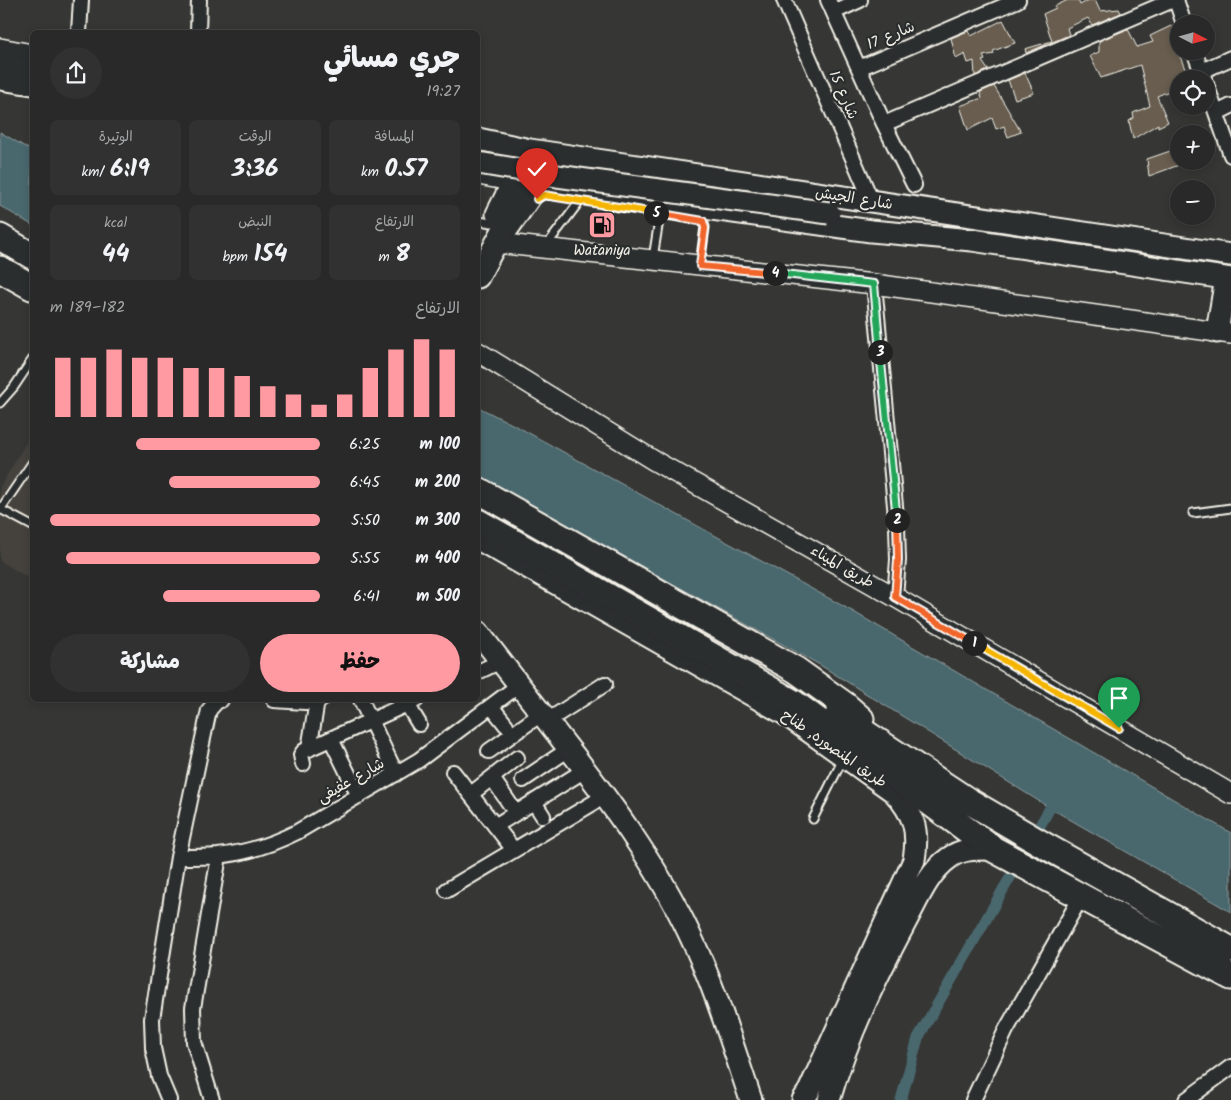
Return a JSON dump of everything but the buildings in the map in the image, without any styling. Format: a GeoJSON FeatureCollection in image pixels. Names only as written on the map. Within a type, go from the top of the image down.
{"type":"FeatureCollection","features":[{"type":"Feature","properties":{"kind":"highway"},"geometry":{"type":"LineString","coordinates":[[0,222],[30,238]]}},
{"type":"Feature","properties":{"kind":"highway"},"geometry":{"type":"LineString","coordinates":[[0,237],[30,255]]}},
{"type":"Feature","properties":{"kind":"highway"},"geometry":{"type":"LineString","coordinates":[[0,254],[30,271]]}},
{"type":"Feature","properties":{"kind":"highway"},"geometry":{"type":"LineString","coordinates":[[0,269],[30,286]]}},
{"type":"Feature","properties":{"kind":"highway"},"geometry":{"type":"LineString","coordinates":[[480,491],[796,670],[845,705],[893,750],[967,800],[1231,950]]}},
{"type":"Feature","properties":{"kind":"highway"},"geometry":{"type":"LineString","coordinates":[[480,505],[772,671],[853,744],[893,750]]}},
{"type":"Feature","properties":{"kind":"highway"},"geometry":{"type":"LineString","coordinates":[[480,523],[794,703],[853,744],[995,850],[1231,977]]}},
{"type":"Feature","properties":{"kind":"main road"},"geometry":{"type":"LineString","coordinates":[[0,63],[30,69]]}},
{"type":"Feature","properties":{"kind":"main road"},"geometry":{"type":"LineString","coordinates":[[0,79],[30,84]]}},
{"type":"Feature","properties":{"kind":"main road","name":"شارع الجيش"},"geometry":{"type":"LineString","coordinates":[[480,139],[530,150],[1231,255]]}},
{"type":"Feature","properties":{"kind":"main road"},"geometry":{"type":"LineString","coordinates":[[480,271],[493,232],[517,204],[530,150]]}},
{"type":"Feature","properties":{"kind":"main road"},"geometry":{"type":"LineString","coordinates":[[480,164],[914,226],[952,239]]}},
{"type":"Feature","properties":{"kind":"main road","name":"شارع الجيش"},"geometry":{"type":"LineString","coordinates":[[522,183],[871,231],[972,240],[1228,279]]}},
{"type":"Feature","properties":{"kind":"main road"},"geometry":{"type":"LineString","coordinates":[[0,248],[30,264]]}},
{"type":"Feature","properties":{"kind":"main road"},"geometry":{"type":"LineString","coordinates":[[1224,333],[1228,279]]}},
{"type":"Feature","properties":{"kind":"main road"},"geometry":{"type":"LineString","coordinates":[[0,283],[30,299]]}},
{"type":"Feature","properties":{"kind":"main road","name":"طريق المنصوره, طناح"},"geometry":{"type":"LineString","coordinates":[[480,540],[794,720],[853,744],[906,806],[914,823],[917,841],[914,860],[852,1014],[803,1100]]}},
{"type":"Feature","properties":{"kind":"main road"},"geometry":{"type":"LineString","coordinates":[[480,635],[605,796],[652,865],[689,932],[718,1002],[751,1100]]}},
{"type":"Feature","properties":{"kind":"main road"},"geometry":{"type":"LineString","coordinates":[[829,1100],[841,1062],[852,1014],[882,966],[924,889],[939,866],[950,857],[970,849],[995,850]]}},
{"type":"Feature","properties":{"kind":"street"},"geometry":{"type":"LineString","coordinates":[[79,30],[81,0]]}},
{"type":"Feature","properties":{"kind":"street"},"geometry":{"type":"LineString","coordinates":[[198,30],[199,0]]}},
{"type":"Feature","properties":{"kind":"street","name":"شارع 15"},"geometry":{"type":"LineString","coordinates":[[784,0],[872,202]]}},
{"type":"Feature","properties":{"kind":"street"},"geometry":{"type":"LineString","coordinates":[[860,0],[831,6],[884,124],[914,185]]}},
{"type":"Feature","properties":{"kind":"street","name":"شارع 17"},"geometry":{"type":"LineString","coordinates":[[859,68],[1018,0]]}},
{"type":"Feature","properties":{"kind":"street"},"geometry":{"type":"LineString","coordinates":[[884,124],[1175,0],[1181,15]]}},
{"type":"Feature","properties":{"kind":"street"},"geometry":{"type":"LineString","coordinates":[[0,48],[30,54]]}},
{"type":"Feature","properties":{"kind":"street"},"geometry":{"type":"LineString","coordinates":[[1215,70],[1231,58]]}},
{"type":"Feature","properties":{"kind":"street"},"geometry":{"type":"LineString","coordinates":[[0,86],[30,93]]}},
{"type":"Feature","properties":{"kind":"street"},"geometry":{"type":"LineString","coordinates":[[1216,113],[1231,106]]}},
{"type":"Feature","properties":{"kind":"street"},"geometry":{"type":"LineString","coordinates":[[1215,110],[1231,155]]}},
{"type":"Feature","properties":{"kind":"street","name":"شارع الجيش"},"geometry":{"type":"LineString","coordinates":[[480,175],[522,183]]}},
{"type":"Feature","properties":{"kind":"street"},"geometry":{"type":"LineString","coordinates":[[493,232],[544,248],[874,284],[1224,333]]}},
{"type":"Feature","properties":{"kind":"street"},"geometry":{"type":"LineString","coordinates":[[874,284],[897,527],[898,560],[895,597]]}},
{"type":"Feature","properties":{"kind":"street","name":"طريق الميناء"},"geometry":{"type":"LineString","coordinates":[[480,352],[653,460],[895,597],[1231,794]]}},
{"type":"Feature","properties":{"kind":"street"},"geometry":{"type":"LineString","coordinates":[[480,671],[501,661]]}},
{"type":"Feature","properties":{"kind":"street","name":"شارع عفيفى"},"geometry":{"type":"LineString","coordinates":[[178,857],[219,856],[281,840],[425,756],[519,684]]}},
{"type":"Feature","properties":{"kind":"street"},"geometry":{"type":"LineString","coordinates":[[490,752],[544,718],[605,684]]}},
{"type":"Feature","properties":{"kind":"street"},"geometry":{"type":"LineString","coordinates":[[170,1100],[159,1076],[153,1048],[152,1019],[178,857],[209,710],[217,702]]}},
{"type":"Feature","properties":{"kind":"street"},"geometry":{"type":"LineString","coordinates":[[310,749],[319,702]]}},
{"type":"Feature","properties":{"kind":"street"},"geometry":{"type":"LineString","coordinates":[[362,702],[396,774]]}},
{"type":"Feature","properties":{"kind":"street"},"geometry":{"type":"LineString","coordinates":[[304,764],[301,758],[302,753],[411,702],[419,724]]}},
{"type":"Feature","properties":{"kind":"street"},"geometry":{"type":"LineString","coordinates":[[492,706],[506,725]]}},
{"type":"Feature","properties":{"kind":"street"},"geometry":{"type":"LineString","coordinates":[[331,739],[359,796]]}},
{"type":"Feature","properties":{"kind":"street"},"geometry":{"type":"LineString","coordinates":[[523,780],[569,749]]}},
{"type":"Feature","properties":{"kind":"street"},"geometry":{"type":"LineString","coordinates":[[471,794],[517,758]]}},
{"type":"Feature","properties":{"kind":"street"},"geometry":{"type":"LineString","coordinates":[[495,826],[585,770]]}},
{"type":"Feature","properties":{"kind":"street"},"geometry":{"type":"LineString","coordinates":[[454,772],[514,850]]}},
{"type":"Feature","properties":{"kind":"street"},"geometry":{"type":"LineString","coordinates":[[492,778],[516,812]]}},
{"type":"Feature","properties":{"kind":"street"},"geometry":{"type":"LineString","coordinates":[[447,890],[605,796]]}},
{"type":"Feature","properties":{"kind":"street"},"geometry":{"type":"LineString","coordinates":[[534,802],[543,816]]}},
{"type":"Feature","properties":{"kind":"street"},"geometry":{"type":"LineString","coordinates":[[212,1100],[194,1042],[193,1008],[219,856]]}},
{"type":"Feature","properties":{"kind":"street"},"geometry":{"type":"LineString","coordinates":[[973,1100],[1006,1030],[1081,897]]}},
{"type":"Feature","properties":{"kind":"street"},"geometry":{"type":"LineString","coordinates":[[1186,1100],[1231,1067]]}},
{"type":"Feature","properties":{"kind":"lane"},"geometry":{"type":"LineString","coordinates":[[493,232],[544,195],[556,197]]}},
{"type":"Feature","properties":{"kind":"lane"},"geometry":{"type":"LineString","coordinates":[[572,199],[589,202]]}},
{"type":"Feature","properties":{"kind":"lane"},"geometry":{"type":"LineString","coordinates":[[544,248],[580,201]]}},
{"type":"Feature","properties":{"kind":"lane"},"geometry":{"type":"LineString","coordinates":[[598,204],[703,221],[705,228],[700,266]]}},
{"type":"Feature","properties":{"kind":"lane"},"geometry":{"type":"LineString","coordinates":[[653,260],[660,214]]}},
{"type":"Feature","properties":{"kind":"lane"},"geometry":{"type":"LineString","coordinates":[[0,403],[14,387],[30,363]]}},
{"type":"Feature","properties":{"kind":"lane"},"geometry":{"type":"LineString","coordinates":[[30,466],[0,509],[30,525]]}},
{"type":"Feature","properties":{"kind":"lane"},"geometry":{"type":"LineString","coordinates":[[1193,513],[1231,508]]}},
{"type":"Feature","properties":{"kind":"lane"},"geometry":{"type":"LineString","coordinates":[[813,819],[853,744]]}},
{"type":"Feature","properties":{"kind":"shaded area"},"geometry":{"type":"Polygon","coordinates":[[[30,436],[30,579],[0,561],[0,487],[30,436]]]}},
{"type":"Feature","properties":{"kind":"water"},"geometry":{"type":"Polygon","coordinates":[[[0,132],[30,150],[30,224],[0,206],[0,132]]]}},
{"type":"Feature","properties":{"kind":"water"},"geometry":{"type":"Polygon","coordinates":[[[480,408],[518,427],[852,611],[1231,833],[1231,912],[1050,808],[820,665],[480,477],[480,408]]]}},
{"type":"Feature","properties":{"kind":"waterway"},"geometry":{"type":"LineString","coordinates":[[901,1100],[918,1038],[1050,808]]}},
{"type":"Feature","properties":{"kind":"place","name":"Wataniya"},"geometry":{"type":"Point","coordinates":[602,225]}},
{"type":"Feature","properties":{"kind":"route"},"geometry":{"type":"LineString","coordinates":[[537,199],[544,195],[703,221],[705,228],[700,266],[874,284],[897,527],[898,560],[895,597],[1119,728]]}}]}
